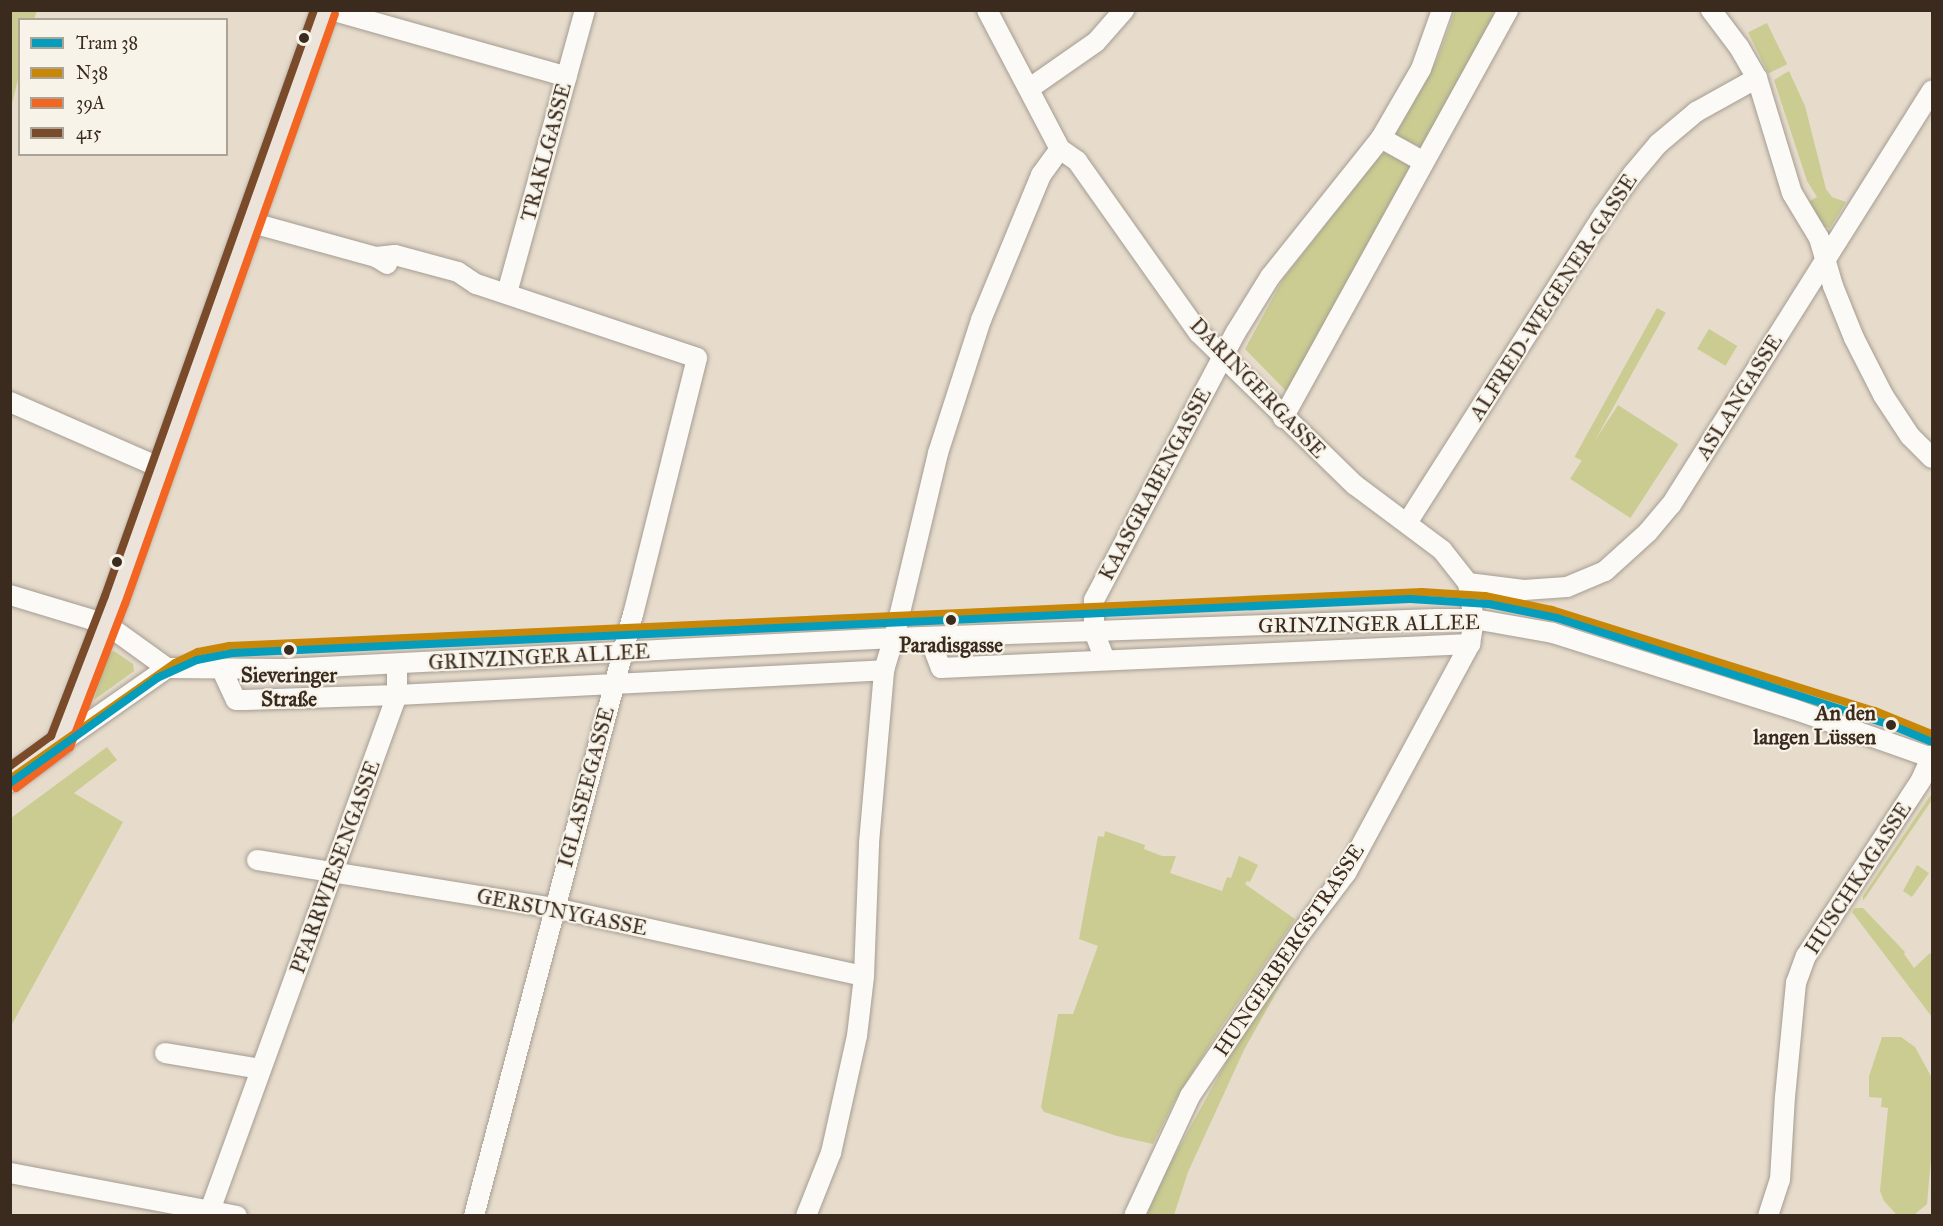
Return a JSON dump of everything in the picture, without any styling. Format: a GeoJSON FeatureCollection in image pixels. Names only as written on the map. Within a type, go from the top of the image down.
{"type":"FeatureCollection","features":[{"type":"Feature","properties":{"kind":"main road"},"geometry":{"type":"LineString","coordinates":[[10,779],[60,743],[106,624],[325,10]]}},
{"type":"Feature","properties":{"kind":"street"},"geometry":{"type":"LineString","coordinates":[[331,10],[567,77]]}},
{"type":"Feature","properties":{"kind":"street","name":"TRAKLGASSE"},"geometry":{"type":"LineString","coordinates":[[507,294],[585,10]]}},
{"type":"Feature","properties":{"kind":"street","name":"DARINGERGASSE"},"geometry":{"type":"LineString","coordinates":[[987,10],[1030,88],[1060,149],[1077,161],[1199,333],[1355,485],[1442,550],[1468,583],[1474,620]]}},
{"type":"Feature","properties":{"kind":"street"},"geometry":{"type":"LineString","coordinates":[[1030,88],[1096,42],[1124,10]]}},
{"type":"Feature","properties":{"kind":"street","name":"KAASGRABENGASSE"},"geometry":{"type":"LineString","coordinates":[[1094,632],[1094,600],[1223,355],[1270,277],[1381,138],[1421,69],[1442,10]]}},
{"type":"Feature","properties":{"kind":"street"},"geometry":{"type":"LineString","coordinates":[[1284,418],[1508,10]]}},
{"type":"Feature","properties":{"kind":"street"},"geometry":{"type":"LineString","coordinates":[[1711,10],[1757,78],[1792,193],[1819,238],[1854,338],[1883,395],[1910,436],[1932,458]]}},
{"type":"Feature","properties":{"kind":"street","name":"ALFRED-WEGENER-GASSE"},"geometry":{"type":"LineString","coordinates":[[1407,523],[1604,213],[1632,175],[1658,144],[1696,112],[1757,78]]}},
{"type":"Feature","properties":{"kind":"street","name":"ASLANGASSE"},"geometry":{"type":"LineString","coordinates":[[1468,583],[1524,590],[1567,587],[1605,571],[1648,532],[1671,505],[1932,90]]}},
{"type":"Feature","properties":{"kind":"street"},"geometry":{"type":"LineString","coordinates":[[1381,138],[1424,162]]}},
{"type":"Feature","properties":{"kind":"street"},"geometry":{"type":"LineString","coordinates":[[806,1215],[831,1153],[857,1036],[864,976],[870,843],[884,670],[894,638],[938,453],[981,320],[1041,174],[1060,149]]}},
{"type":"Feature","properties":{"kind":"street"},"geometry":{"type":"LineString","coordinates":[[249,222],[376,257],[392,267],[456,285],[476,284],[507,294]]}},
{"type":"Feature","properties":{"kind":"street","name":"IGLASEEGASSE"},"geometry":{"type":"LineString","coordinates":[[474,1215],[697,358],[507,294]]}},
{"type":"Feature","properties":{"kind":"street"},"geometry":{"type":"LineString","coordinates":[[10,402],[161,468]]}},
{"type":"Feature","properties":{"kind":"street"},"geometry":{"type":"LineString","coordinates":[[10,595],[106,624],[167,668],[60,743]]}},
{"type":"Feature","properties":{"kind":"street","name":"GRINZINGER ALLEE"},"geometry":{"type":"LineString","coordinates":[[167,668],[284,669],[894,638],[1474,620],[1553,633],[1782,705],[1932,757]]}},
{"type":"Feature","properties":{"kind":"street","name":"HUNGERBERGSTRASSE"},"geometry":{"type":"LineString","coordinates":[[1134,1215],[1190,1096],[1300,934],[1346,873],[1470,644],[1474,620]]}},
{"type":"Feature","properties":{"kind":"street"},"geometry":{"type":"LineString","coordinates":[[1094,632],[1105,660]]}},
{"type":"Feature","properties":{"kind":"street","name":"GRINZINGER ALLEE"},"geometry":{"type":"LineString","coordinates":[[929,637],[941,668],[1470,644]]}},
{"type":"Feature","properties":{"kind":"street","name":"PFARRWIESENGASSE"},"geometry":{"type":"LineString","coordinates":[[209,1213],[397,695],[397,664]]}},
{"type":"Feature","properties":{"kind":"street","name":"GRINZINGER ALLEE"},"geometry":{"type":"LineString","coordinates":[[221,668],[236,700],[397,695],[884,670]]}},
{"type":"Feature","properties":{"kind":"street","name":"HUSCHKAGASSE"},"geometry":{"type":"LineString","coordinates":[[1768,1215],[1775,1201],[1780,1180],[1796,983],[1806,956],[1921,780],[1932,757]]}},
{"type":"Feature","properties":{"kind":"street","name":"GERSUNYGASSE"},"geometry":{"type":"LineString","coordinates":[[257,860],[554,908],[864,976]]}},
{"type":"Feature","properties":{"kind":"street"},"geometry":{"type":"LineString","coordinates":[[165,1053],[261,1069]]}},
{"type":"Feature","properties":{"kind":"street"},"geometry":{"type":"LineString","coordinates":[[10,1173],[209,1213],[237,1215]]}},
{"type":"Feature","properties":{"kind":"green space"},"geometry":{"type":"Polygon","coordinates":[[[10,11],[37,11],[34,18],[18,18],[18,79],[11,108],[10,11]]]}},
{"type":"Feature","properties":{"kind":"green space"},"geometry":{"type":"Polygon","coordinates":[[[1455,11],[1493,11],[1494,21],[1421,147],[1395,135],[1437,60],[1455,11]]]}},
{"type":"Feature","properties":{"kind":"green space"},"geometry":{"type":"Polygon","coordinates":[[[1767,23],[1787,64],[1768,74],[1748,32],[1767,23]]]}},
{"type":"Feature","properties":{"kind":"green space"},"geometry":{"type":"Polygon","coordinates":[[[1789,71],[1805,106],[1826,189],[1832,197],[1846,202],[1830,228],[1822,226],[1808,202],[1817,197],[1807,181],[1774,80],[1789,71]]]}},
{"type":"Feature","properties":{"kind":"green space"},"geometry":{"type":"Polygon","coordinates":[[[1386,152],[1410,166],[1406,180],[1289,394],[1245,349],[1283,279],[1380,155],[1386,152]]]}},
{"type":"Feature","properties":{"kind":"green space"},"geometry":{"type":"Polygon","coordinates":[[[1657,308],[1666,313],[1583,462],[1575,457],[1657,308]]]}},
{"type":"Feature","properties":{"kind":"green space"},"geometry":{"type":"Polygon","coordinates":[[[1709,329],[1737,346],[1725,366],[1697,349],[1709,329]]]}},
{"type":"Feature","properties":{"kind":"green space"},"geometry":{"type":"Polygon","coordinates":[[[1618,405],[1678,444],[1630,518],[1570,479],[1618,405]]]}},
{"type":"Feature","properties":{"kind":"green space"},"geometry":{"type":"Polygon","coordinates":[[[114,651],[133,664],[134,671],[94,700],[108,654],[114,651]]]}},
{"type":"Feature","properties":{"kind":"green space"},"geometry":{"type":"Polygon","coordinates":[[[107,747],[117,760],[74,793],[123,822],[11,1026],[11,818],[107,747]]]}},
{"type":"Feature","properties":{"kind":"green space"},"geometry":{"type":"Polygon","coordinates":[[[1932,793],[1932,800],[1863,901],[1863,896],[1932,793]]]}},
{"type":"Feature","properties":{"kind":"green space"},"geometry":{"type":"Polygon","coordinates":[[[1105,831],[1145,845],[1144,849],[1162,856],[1176,856],[1170,873],[1222,891],[1227,877],[1231,878],[1239,856],[1244,858],[1258,865],[1250,882],[1247,881],[1245,884],[1295,919],[1219,1030],[1174,1102],[1153,1144],[1117,1136],[1044,1112],[1041,1107],[1058,1014],[1073,1014],[1098,946],[1079,939],[1098,836],[1104,837],[1105,831]]]}},
{"type":"Feature","properties":{"kind":"green space"},"geometry":{"type":"Polygon","coordinates":[[[1917,865],[1929,873],[1912,897],[1903,891],[1917,865]]]}},
{"type":"Feature","properties":{"kind":"green space"},"geometry":{"type":"Polygon","coordinates":[[[1855,908],[1863,908],[1905,952],[1904,954],[1914,968],[1930,953],[1932,954],[1932,1017],[1852,912],[1855,908]]]}},
{"type":"Feature","properties":{"kind":"green space"},"geometry":{"type":"Polygon","coordinates":[[[1292,956],[1295,959],[1244,1050],[1188,1172],[1174,1215],[1146,1216],[1166,1171],[1229,1057],[1292,956]]]}},
{"type":"Feature","properties":{"kind":"green space"},"geometry":{"type":"Polygon","coordinates":[[[1882,1037],[1901,1037],[1915,1047],[1932,1078],[1932,1146],[1927,1204],[1914,1215],[1896,1214],[1884,1201],[1880,1191],[1888,1108],[1881,1107],[1882,1098],[1869,1097],[1869,1076],[1882,1037]]]}},
{"type":"Feature","properties":{"kind":"tram line","name":"38"},"geometry":{"type":"LineString","coordinates":[[10,783],[157,678],[197,660],[233,653],[1410,599],[1489,604],[1557,618],[1891,725],[1932,742]]}},
{"type":"Feature","properties":{"kind":"transit line","name":"415"},"geometry":{"type":"LineString","coordinates":[[10,766],[51,736],[105,596],[314,10]]}},
{"type":"Feature","properties":{"kind":"transit line","name":"39A"},"geometry":{"type":"LineString","coordinates":[[16,788],[70,747],[125,604],[335,14]]}},
{"type":"Feature","properties":{"kind":"transit line","name":"N38"},"geometry":{"type":"LineString","coordinates":[[10,779],[175,663],[198,652],[229,646],[1422,592],[1485,596],[1552,610],[1875,711],[1932,734]]}},
{"type":"Feature","properties":{"kind":"place","name":"Paradisgasse"},"geometry":{"type":"Point","coordinates":[951,620]}},
{"type":"Feature","properties":{"kind":"place","name":"Sieveringer Straße"},"geometry":{"type":"Point","coordinates":[289,650]}},
{"type":"Feature","properties":{"kind":"place","name":"An den langen Lüssen"},"geometry":{"type":"Point","coordinates":[1891,725]}}]}
